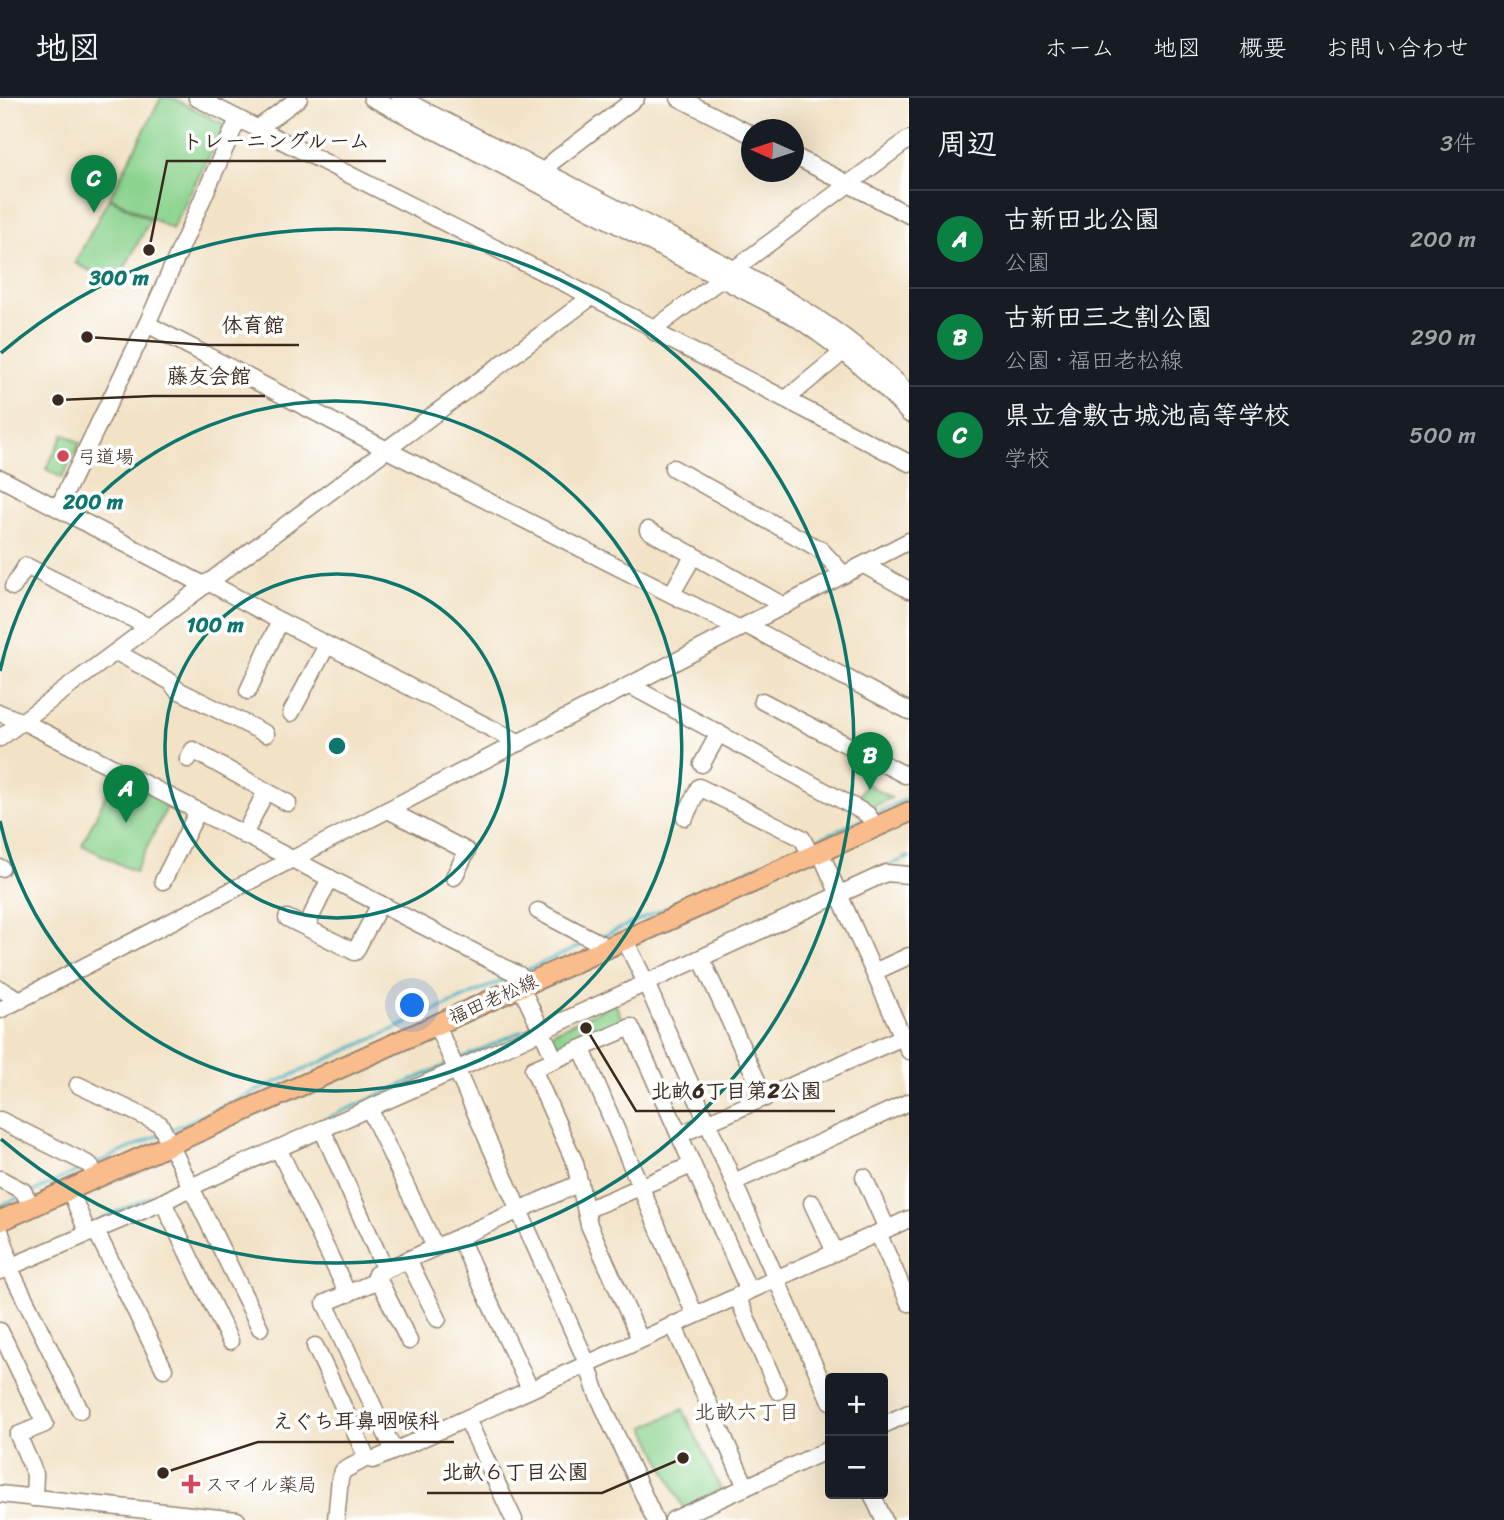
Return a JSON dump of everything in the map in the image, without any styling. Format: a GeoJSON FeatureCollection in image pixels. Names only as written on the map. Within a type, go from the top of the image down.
{"type":"FeatureCollection","features":[{"type":"Feature","properties":{"kind":"main road","name":"福田老松線"},"geometry":{"type":"LineString","coordinates":[[0,1221],[28,1199],[70,1190],[93,1170],[165,1136],[436,1024],[520,980],[871,819],[909,812]]}},
{"type":"Feature","properties":{"kind":"street"},"geometry":{"type":"LineString","coordinates":[[197,98],[653,329],[909,463]]}},
{"type":"Feature","properties":{"kind":"street"},"geometry":{"type":"LineString","coordinates":[[58,508],[246,125],[299,98]]}},
{"type":"Feature","properties":{"kind":"street"},"geometry":{"type":"LineString","coordinates":[[372,98],[728,273],[783,295],[843,334],[909,394]]}},
{"type":"Feature","properties":{"kind":"street"},"geometry":{"type":"LineString","coordinates":[[400,98],[545,172],[728,273],[842,350],[870,373],[909,414]]}},
{"type":"Feature","properties":{"kind":"street"},"geometry":{"type":"LineString","coordinates":[[545,172],[552,162],[636,98]]}},
{"type":"Feature","properties":{"kind":"street"},"geometry":{"type":"LineString","coordinates":[[679,98],[741,130]]}},
{"type":"Feature","properties":{"kind":"street"},"geometry":{"type":"LineString","coordinates":[[653,329],[852,186],[909,139]]}},
{"type":"Feature","properties":{"kind":"street"},"geometry":{"type":"LineString","coordinates":[[804,162],[909,215]]}},
{"type":"Feature","properties":{"kind":"street"},"geometry":{"type":"LineString","coordinates":[[0,738],[118,654],[147,626],[390,452],[590,298]]}},
{"type":"Feature","properties":{"kind":"street"},"geometry":{"type":"LineString","coordinates":[[147,324],[390,452],[909,710]]}},
{"type":"Feature","properties":{"kind":"street"},"geometry":{"type":"LineString","coordinates":[[786,399],[842,350]]}},
{"type":"Feature","properties":{"kind":"street"},"geometry":{"type":"LineString","coordinates":[[673,468],[821,550],[842,572]]}},
{"type":"Feature","properties":{"kind":"street"},"geometry":{"type":"LineString","coordinates":[[0,478],[516,741]]}},
{"type":"Feature","properties":{"kind":"street"},"geometry":{"type":"LineString","coordinates":[[648,530],[781,604]]}},
{"type":"Feature","properties":{"kind":"street"},"geometry":{"type":"LineString","coordinates":[[0,1010],[13,996],[388,810],[842,572],[864,565],[909,541]]}},
{"type":"Feature","properties":{"kind":"street"},"geometry":{"type":"LineString","coordinates":[[672,593],[694,555]]}},
{"type":"Feature","properties":{"kind":"street"},"geometry":{"type":"LineString","coordinates":[[864,565],[909,590]]}},
{"type":"Feature","properties":{"kind":"street"},"geometry":{"type":"LineString","coordinates":[[13,587],[26,566],[147,626]]}},
{"type":"Feature","properties":{"kind":"street"},"geometry":{"type":"LineString","coordinates":[[248,691],[280,621]]}},
{"type":"Feature","properties":{"kind":"street"},"geometry":{"type":"LineString","coordinates":[[291,713],[327,645]]}},
{"type":"Feature","properties":{"kind":"street"},"geometry":{"type":"LineString","coordinates":[[118,654],[172,682],[177,689],[266,734]]}},
{"type":"Feature","properties":{"kind":"street"},"geometry":{"type":"LineString","coordinates":[[629,685],[871,819]]}},
{"type":"Feature","properties":{"kind":"street"},"geometry":{"type":"LineString","coordinates":[[762,701],[905,775],[909,773]]}},
{"type":"Feature","properties":{"kind":"street"},"geometry":{"type":"LineString","coordinates":[[0,713],[330,878],[520,980],[555,1060]]}},
{"type":"Feature","properties":{"kind":"street"},"geometry":{"type":"LineString","coordinates":[[702,764],[719,733]]}},
{"type":"Feature","properties":{"kind":"street"},"geometry":{"type":"LineString","coordinates":[[188,759],[193,750],[288,803]]}},
{"type":"Feature","properties":{"kind":"street"},"geometry":{"type":"LineString","coordinates":[[679,1135],[905,1035],[839,894],[802,838],[699,787],[685,817]]}},
{"type":"Feature","properties":{"kind":"street"},"geometry":{"type":"LineString","coordinates":[[244,835],[266,791]]}},
{"type":"Feature","properties":{"kind":"street"},"geometry":{"type":"LineString","coordinates":[[388,810],[467,851],[454,877]]}},
{"type":"Feature","properties":{"kind":"street"},"geometry":{"type":"LineString","coordinates":[[163,881],[198,811]]}},
{"type":"Feature","properties":{"kind":"street"},"geometry":{"type":"LineString","coordinates":[[6,1265],[163,1202],[189,1182],[322,1129],[454,1065],[644,979],[701,958],[886,873],[904,870]]}},
{"type":"Feature","properties":{"kind":"street"},"geometry":{"type":"LineString","coordinates":[[306,927],[330,878]]}},
{"type":"Feature","properties":{"kind":"street"},"geometry":{"type":"LineString","coordinates":[[287,918],[355,952],[380,904]]}},
{"type":"Feature","properties":{"kind":"street"},"geometry":{"type":"LineString","coordinates":[[538,911],[605,942],[644,979],[825,1390]]}},
{"type":"Feature","properties":{"kind":"street"},"geometry":{"type":"LineString","coordinates":[[874,972],[909,956]]}},
{"type":"Feature","properties":{"kind":"street"},"geometry":{"type":"LineString","coordinates":[[701,958],[765,1098]]}},
{"type":"Feature","properties":{"kind":"street"},"geometry":{"type":"LineString","coordinates":[[436,1024],[655,1520]]}},
{"type":"Feature","properties":{"kind":"street"},"geometry":{"type":"LineString","coordinates":[[640,1339],[589,1225],[575,1163],[533,1069],[631,1027],[692,1165],[743,1293],[778,1391]]}},
{"type":"Feature","properties":{"kind":"street"},"geometry":{"type":"LineString","coordinates":[[582,1049],[695,1315]]}},
{"type":"Feature","properties":{"kind":"street"},"geometry":{"type":"LineString","coordinates":[[78,1085],[160,1125],[260,1328]]}},
{"type":"Feature","properties":{"kind":"street"},"geometry":{"type":"LineString","coordinates":[[734,1182],[909,1102]]}},
{"type":"Feature","properties":{"kind":"street"},"geometry":{"type":"LineString","coordinates":[[369,1108],[435,1247]]}},
{"type":"Feature","properties":{"kind":"street"},"geometry":{"type":"LineString","coordinates":[[0,1120],[93,1170]]}},
{"type":"Feature","properties":{"kind":"street"},"geometry":{"type":"LineString","coordinates":[[322,1129],[409,1341]]}},
{"type":"Feature","properties":{"kind":"street"},"geometry":{"type":"LineString","coordinates":[[278,1148],[348,1294]]}},
{"type":"Feature","properties":{"kind":"street"},"geometry":{"type":"LineString","coordinates":[[586,1210],[692,1165]]}},
{"type":"Feature","properties":{"kind":"street"},"geometry":{"type":"LineString","coordinates":[[864,1177],[909,1303]]}},
{"type":"Feature","properties":{"kind":"street"},"geometry":{"type":"LineString","coordinates":[[0,1180],[28,1199]]}},
{"type":"Feature","properties":{"kind":"street"},"geometry":{"type":"LineString","coordinates":[[394,1451],[325,1303],[348,1294],[435,1247],[580,1183]]}},
{"type":"Feature","properties":{"kind":"street"},"geometry":{"type":"LineString","coordinates":[[70,1190],[164,1369]]}},
{"type":"Feature","properties":{"kind":"street"},"geometry":{"type":"LineString","coordinates":[[163,1202],[230,1341]]}},
{"type":"Feature","properties":{"kind":"street"},"geometry":{"type":"LineString","coordinates":[[813,1203],[835,1252]]}},
{"type":"Feature","properties":{"kind":"street"},"geometry":{"type":"LineString","coordinates":[[315,1346],[367,1458],[373,1460],[909,1219]]}},
{"type":"Feature","properties":{"kind":"street"},"geometry":{"type":"LineString","coordinates":[[0,1231],[6,1265],[79,1410]]}},
{"type":"Feature","properties":{"kind":"street"},"geometry":{"type":"LineString","coordinates":[[459,1237],[530,1389]]}},
{"type":"Feature","properties":{"kind":"street"},"geometry":{"type":"LineString","coordinates":[[408,1260],[438,1319]]}},
{"type":"Feature","properties":{"kind":"street"},"geometry":{"type":"LineString","coordinates":[[673,1324],[746,1487]]}},
{"type":"Feature","properties":{"kind":"street"},"geometry":{"type":"LineString","coordinates":[[0,1331],[46,1424],[18,1435],[35,1474],[34,1498]]}},
{"type":"Feature","properties":{"kind":"street"},"geometry":{"type":"LineString","coordinates":[[888,1423],[909,1413]]}},
{"type":"Feature","properties":{"kind":"street"},"geometry":{"type":"LineString","coordinates":[[467,1419],[514,1520]]}},
{"type":"Feature","properties":{"kind":"street"},"geometry":{"type":"LineString","coordinates":[[673,1520],[825,1451]]}},
{"type":"Feature","properties":{"kind":"street"},"geometry":{"type":"LineString","coordinates":[[336,1520],[343,1471],[367,1458]]}},
{"type":"Feature","properties":{"kind":"street"},"geometry":{"type":"LineString","coordinates":[[0,1494],[136,1515],[237,1520]]}},
{"type":"Feature","properties":{"kind":"street"},"geometry":{"type":"LineString","coordinates":[[874,1499],[884,1520]]}},
{"type":"Feature","properties":{"kind":"green space"},"geometry":{"type":"Polygon","coordinates":[[[161,98],[173,98],[225,125],[172,229],[110,197],[161,98]]]}},
{"type":"Feature","properties":{"kind":"green space"},"geometry":{"type":"Polygon","coordinates":[[[109,198],[150,220],[116,284],[75,263],[109,198]]]}},
{"type":"Feature","properties":{"kind":"green space","name":"弓道場"},"geometry":{"type":"Polygon","coordinates":[[[64,434],[80,443],[62,478],[46,469],[64,434]]]}},
{"type":"Feature","properties":{"kind":"green space"},"geometry":{"type":"Polygon","coordinates":[[[116,774],[170,801],[135,872],[82,845],[116,774]]]}},
{"type":"Feature","properties":{"kind":"green space"},"geometry":{"type":"Polygon","coordinates":[[[866,783],[891,798],[870,808],[857,800],[866,783]]]}},
{"type":"Feature","properties":{"kind":"green space"},"geometry":{"type":"Polygon","coordinates":[[[615,1003],[623,1022],[562,1051],[554,1048],[549,1034],[615,1003]]]}},
{"type":"Feature","properties":{"kind":"green space"},"geometry":{"type":"Polygon","coordinates":[[[683,1409],[721,1490],[683,1508],[645,1427],[683,1409]]]}},
{"type":"Feature","properties":{"kind":"waterway"},"geometry":{"type":"LineString","coordinates":[[874,814],[909,798]]}},
{"type":"Feature","properties":{"kind":"waterway"},"geometry":{"type":"LineString","coordinates":[[810,843],[863,819]]}},
{"type":"Feature","properties":{"kind":"waterway"},"geometry":{"type":"LineString","coordinates":[[599,938],[800,847]]}},
{"type":"Feature","properties":{"kind":"waterway"},"geometry":{"type":"LineString","coordinates":[[885,867],[909,857]]}},
{"type":"Feature","properties":{"kind":"waterway"},"geometry":{"type":"LineString","coordinates":[[522,972],[589,942]]}},
{"type":"Feature","properties":{"kind":"waterway"},"geometry":{"type":"LineString","coordinates":[[168,1131],[512,976]]}},
{"type":"Feature","properties":{"kind":"waterway"},"geometry":{"type":"LineString","coordinates":[[456,1061],[522,1031]]}},
{"type":"Feature","properties":{"kind":"waterway"},"geometry":{"type":"LineString","coordinates":[[321,1121],[449,1064]]}},
{"type":"Feature","properties":{"kind":"waterway"},"geometry":{"type":"LineString","coordinates":[[95,1164],[161,1134]]}},
{"type":"Feature","properties":{"kind":"waterway"},"geometry":{"type":"LineString","coordinates":[[31,1193],[84,1168]]}},
{"type":"Feature","properties":{"kind":"waterway"},"geometry":{"type":"LineString","coordinates":[[88,1225],[183,1182]]}},
{"type":"Feature","properties":{"kind":"waterway"},"geometry":{"type":"LineString","coordinates":[[0,1206],[20,1197]]}},
{"type":"Feature","properties":{"kind":"place","name":"県立倉敷古城池高等学校"},"geometry":{"type":"Point","coordinates":[94,213]}},
{"type":"Feature","properties":{"kind":"place","name":"トレーニングルーム"},"geometry":{"type":"Point","coordinates":[149,250]}},
{"type":"Feature","properties":{"kind":"place","name":"体育館"},"geometry":{"type":"Point","coordinates":[87,337]}},
{"type":"Feature","properties":{"kind":"place","name":"藤友会館"},"geometry":{"type":"Point","coordinates":[58,400]}},
{"type":"Feature","properties":{"kind":"place","name":"弓道場"},"geometry":{"type":"Point","coordinates":[63,456]}},
{"type":"Feature","properties":{"kind":"place","name":"古新田三之割公園"},"geometry":{"type":"Point","coordinates":[870,790]}},
{"type":"Feature","properties":{"kind":"place","name":"古新田北公園"},"geometry":{"type":"Point","coordinates":[126,823]}},
{"type":"Feature","properties":{"kind":"place","name":"北畝6丁目第2公園"},"geometry":{"type":"Point","coordinates":[586,1028]}},
{"type":"Feature","properties":{"kind":"place","name":"北畝６丁目公園"},"geometry":{"type":"Point","coordinates":[683,1458]}},
{"type":"Feature","properties":{"kind":"place","name":"えぐち耳鼻咽喉科"},"geometry":{"type":"Point","coordinates":[163,1473]}},
{"type":"Feature","properties":{"kind":"place","name":"スマイル薬局"},"geometry":{"type":"Point","coordinates":[191,1484]}},
{"type":"Feature","properties":{"kind":"district","name":"北畝六丁目"},"geometry":{"type":"Point","coordinates":[747,1412]}}]}
